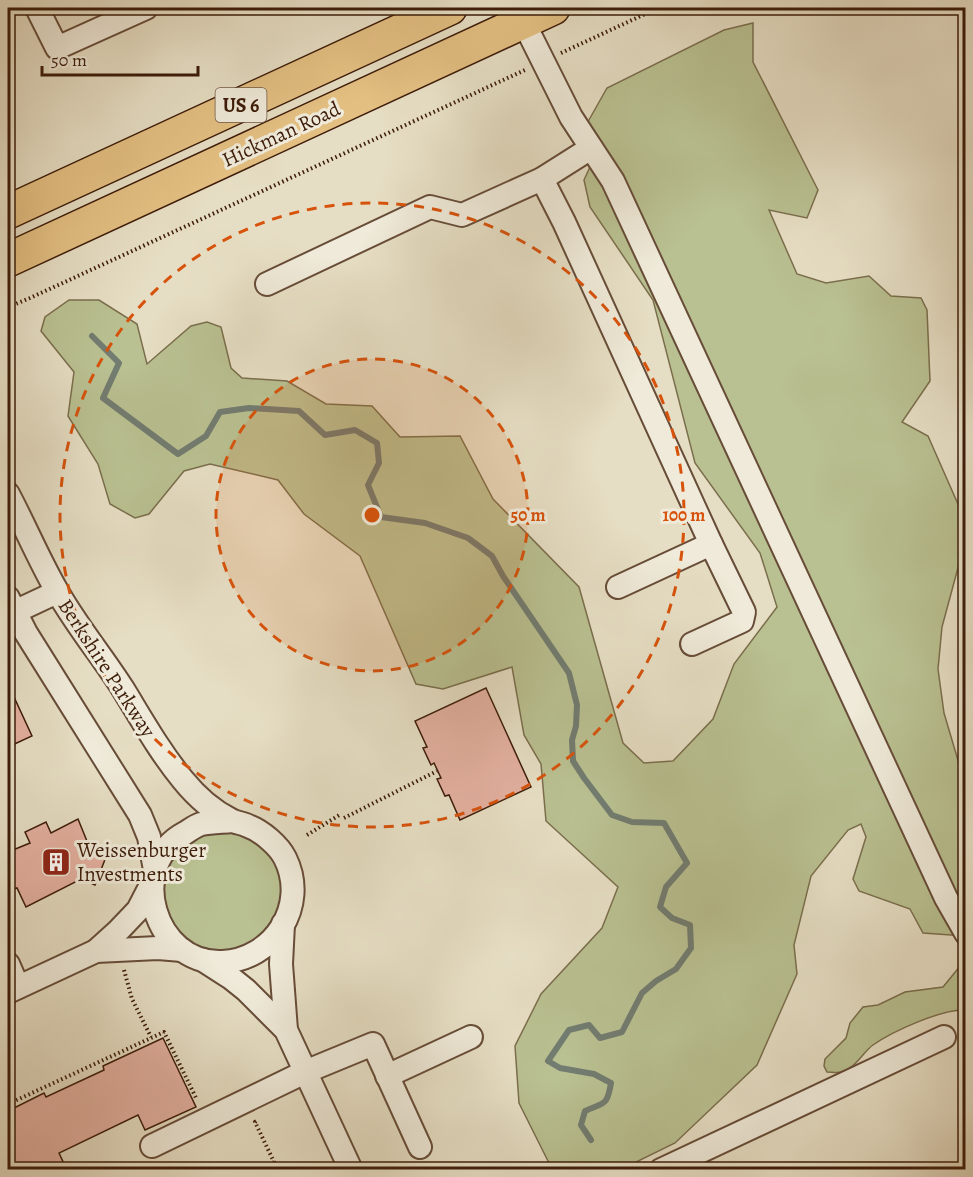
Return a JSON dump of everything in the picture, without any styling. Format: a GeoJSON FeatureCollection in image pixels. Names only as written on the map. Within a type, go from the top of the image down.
{"type":"FeatureCollection","features":[{"type":"Feature","properties":{"kind":"highway","name":"Hickman Road"},"geometry":{"type":"LineString","coordinates":[[8,212],[450,8]]}},
{"type":"Feature","properties":{"kind":"highway","name":"Hickman Road"},"geometry":{"type":"LineString","coordinates":[[8,260],[210,166],[518,12],[553,8]]}},
{"type":"Feature","properties":{"kind":"street"},"geometry":{"type":"LineString","coordinates":[[37,8],[57,48],[146,8]]}},
{"type":"Feature","properties":{"kind":"street"},"geometry":{"type":"LineString","coordinates":[[518,12],[571,117],[613,181],[946,898],[966,933]]}},
{"type":"Feature","properties":{"kind":"street"},"geometry":{"type":"LineString","coordinates":[[267,284],[430,207],[462,215],[542,179],[591,147]]}},
{"type":"Feature","properties":{"kind":"street"},"geometry":{"type":"LineString","coordinates":[[542,179],[744,612],[742,621],[692,644]]}},
{"type":"Feature","properties":{"kind":"street","name":"Berkshire Parkway"},"geometry":{"type":"LineString","coordinates":[[8,494],[57,592],[168,761],[184,782],[205,803],[232,821]]}},
{"type":"Feature","properties":{"kind":"street"},"geometry":{"type":"LineString","coordinates":[[618,587],[711,544]]}},
{"type":"Feature","properties":{"kind":"street"},"geometry":{"type":"LineString","coordinates":[[57,592],[10,608],[140,815],[149,837],[156,917],[168,937],[192,955],[231,978],[286,1030]]}},
{"type":"Feature","properties":{"kind":"street"},"geometry":{"type":"LineString","coordinates":[[8,964],[13,990],[96,951],[138,910],[167,847],[177,837],[199,825],[232,821],[250,826],[276,845],[285,859],[293,883],[288,917],[270,944],[246,958],[221,962],[158,948],[96,951]]}},
{"type":"Feature","properties":{"kind":"street"},"geometry":{"type":"LineString","coordinates":[[284,924],[281,964],[286,1030],[351,1170]]}},
{"type":"Feature","properties":{"kind":"street"},"geometry":{"type":"LineString","coordinates":[[387,1076],[471,1037]]}},
{"type":"Feature","properties":{"kind":"street"},"geometry":{"type":"LineString","coordinates":[[661,1170],[944,1037]]}},
{"type":"Feature","properties":{"kind":"street"},"geometry":{"type":"LineString","coordinates":[[152,1146],[305,1072],[373,1044],[420,1147]]}},
{"type":"Feature","properties":{"kind":"path"},"geometry":{"type":"LineString","coordinates":[[8,307],[658,8]]}},
{"type":"Feature","properties":{"kind":"path"},"geometry":{"type":"LineString","coordinates":[[307,835],[437,771]]}},
{"type":"Feature","properties":{"kind":"path"},"geometry":{"type":"LineString","coordinates":[[124,970],[132,999],[151,1037]]}},
{"type":"Feature","properties":{"kind":"path"},"geometry":{"type":"LineString","coordinates":[[8,1104],[164,1032],[197,1100]]}},
{"type":"Feature","properties":{"kind":"path"},"geometry":{"type":"LineString","coordinates":[[257,1170],[274,1162],[255,1122],[264,1117]]}},
{"type":"Feature","properties":{"kind":"green space"},"geometry":{"type":"Polygon","coordinates":[[[753,23],[753,62],[818,190],[807,218],[769,210],[797,274],[826,283],[869,276],[891,296],[921,298],[927,310],[930,381],[902,422],[928,436],[965,520],[965,542],[942,627],[938,669],[944,713],[965,784],[965,936],[923,933],[910,909],[859,891],[853,879],[866,837],[861,824],[848,830],[811,876],[794,945],[797,974],[757,1065],[675,1143],[622,1169],[557,1169],[550,1165],[519,1103],[515,1046],[541,994],[602,928],[618,887],[546,821],[541,764],[524,735],[512,667],[443,689],[416,684],[360,556],[304,514],[278,480],[210,464],[184,471],[149,514],[135,518],[110,504],[98,464],[68,416],[74,372],[41,331],[45,317],[69,300],[99,300],[137,324],[147,364],[191,326],[207,322],[221,327],[231,368],[242,378],[287,381],[326,404],[372,406],[400,437],[460,436],[493,499],[579,587],[623,743],[644,763],[673,761],[713,719],[734,664],[777,607],[760,553],[695,463],[653,300],[590,207],[584,180],[596,154],[585,127],[607,88],[724,30],[753,23]]]}},
{"type":"Feature","properties":{"kind":"green space"},"geometry":{"type":"Polygon","coordinates":[[[222,832],[245,837],[264,850],[277,869],[282,892],[277,915],[264,934],[245,947],[222,952],[199,947],[180,934],[167,915],[162,892],[167,869],[180,850],[199,837],[222,832]]]}},
{"type":"Feature","properties":{"kind":"green space"},"geometry":{"type":"Polygon","coordinates":[[[965,960],[965,1010],[931,1017],[893,1033],[869,1048],[855,1064],[846,1070],[827,1072],[824,1066],[825,1059],[846,1038],[850,1023],[863,1007],[878,1005],[905,992],[943,987],[965,960]]]}},
{"type":"Feature","properties":{"kind":"building"},"geometry":{"type":"Polygon","coordinates":[[[8,684],[32,736],[8,747],[8,684]]]}},
{"type":"Feature","properties":{"kind":"building"},"geometry":{"type":"Polygon","coordinates":[[[486,688],[531,787],[460,820],[449,795],[445,796],[437,779],[441,778],[434,763],[431,765],[423,748],[427,747],[415,721],[486,688]]]}},
{"type":"Feature","properties":{"kind":"building","name":"Weissenburger Investments"},"geometry":{"type":"Polygon","coordinates":[[[78,819],[91,851],[106,857],[95,885],[81,879],[26,907],[17,888],[13,889],[8,878],[10,871],[8,852],[30,843],[25,832],[46,822],[51,833],[78,819]]]}},
{"type":"Feature","properties":{"kind":"building"},"geometry":{"type":"Polygon","coordinates":[[[163,1038],[196,1107],[145,1130],[138,1115],[59,1153],[66,1168],[62,1170],[8,1170],[8,1111],[44,1093],[46,1097],[104,1070],[103,1066],[163,1038]]]}},
{"type":"Feature","properties":{"kind":"waterway"},"geometry":{"type":"LineString","coordinates":[[92,336],[119,363],[103,398],[178,454],[206,436],[220,412],[249,408],[299,411],[325,435],[355,430],[377,443],[379,463],[368,485],[381,517],[425,523],[468,538],[492,556],[503,576],[569,673],[577,705],[576,726],[572,740],[573,761],[612,815],[632,822],[664,823],[687,863],[666,887],[660,907],[672,918],[690,925],[691,948],[676,969],[642,993],[622,1032],[600,1038],[589,1025],[569,1030],[548,1061],[560,1068],[594,1074],[611,1083],[604,1103],[585,1111],[581,1125],[591,1140]]}},
{"type":"Feature","properties":{"kind":"place","name":"Weissenburger Investments"},"geometry":{"type":"Point","coordinates":[56,862]}}]}
